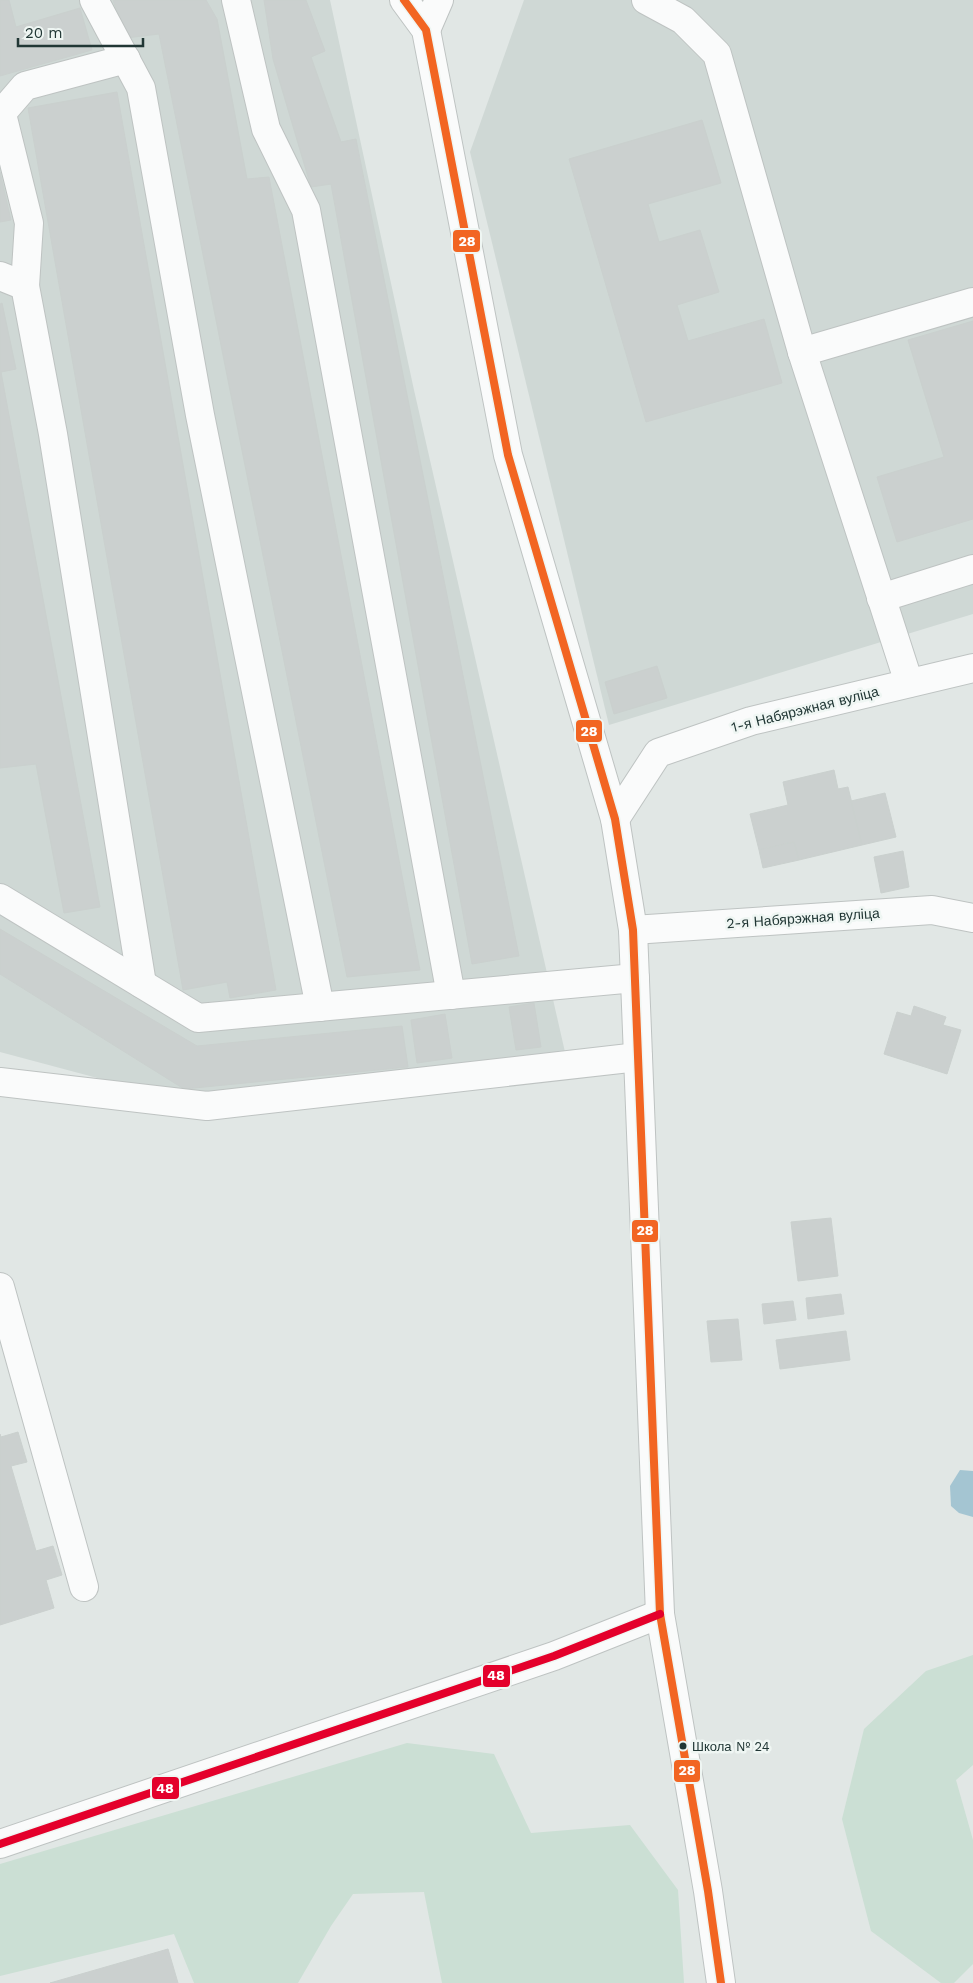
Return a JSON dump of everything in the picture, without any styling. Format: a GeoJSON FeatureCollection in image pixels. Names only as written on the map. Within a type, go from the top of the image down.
{"type":"FeatureCollection","features":[{"type":"Feature","properties":{"kind":"street"},"geometry":{"type":"LineString","coordinates":[[94,0],[141,88],[200,414],[320,1007]]}},
{"type":"Feature","properties":{"kind":"street"},"geometry":{"type":"LineString","coordinates":[[236,0],[266,129],[306,210],[451,995]]}},
{"type":"Feature","properties":{"kind":"street"},"geometry":{"type":"LineString","coordinates":[[404,0],[426,30],[508,455],[615,819],[633,930],[660,1614],[708,1890],[721,1983]]}},
{"type":"Feature","properties":{"kind":"street"},"geometry":{"type":"LineString","coordinates":[[426,30],[439,0]]}},
{"type":"Feature","properties":{"kind":"street"},"geometry":{"type":"LineString","coordinates":[[646,0],[683,20],[717,54],[802,352],[909,683]]}},
{"type":"Feature","properties":{"kind":"street"},"geometry":{"type":"LineString","coordinates":[[126,59],[26,86],[1,115],[29,223],[25,286],[53,434],[142,984]]}},
{"type":"Feature","properties":{"kind":"street"},"geometry":{"type":"LineString","coordinates":[[0,276],[25,286]]}},
{"type":"Feature","properties":{"kind":"street"},"geometry":{"type":"LineString","coordinates":[[802,352],[973,302]]}},
{"type":"Feature","properties":{"kind":"street"},"geometry":{"type":"LineString","coordinates":[[881,598],[973,569]]}},
{"type":"Feature","properties":{"kind":"street","name":"1-я Набярэжная вуліца"},"geometry":{"type":"LineString","coordinates":[[615,819],[658,753],[751,721],[973,668]]}},
{"type":"Feature","properties":{"kind":"street"},"geometry":{"type":"LineString","coordinates":[[0,898],[198,1018],[635,978]]}},
{"type":"Feature","properties":{"kind":"street","name":"2-я Набярэжная вуліца"},"geometry":{"type":"LineString","coordinates":[[633,930],[932,910],[973,918]]}},
{"type":"Feature","properties":{"kind":"street"},"geometry":{"type":"LineString","coordinates":[[0,1082],[207,1106],[638,1057]]}},
{"type":"Feature","properties":{"kind":"street"},"geometry":{"type":"LineString","coordinates":[[0,1287],[84,1587]]}},
{"type":"Feature","properties":{"kind":"street"},"geometry":{"type":"LineString","coordinates":[[0,1844],[554,1656],[660,1614]]}},
{"type":"Feature","properties":{"kind":"shaded area"},"geometry":{"type":"Polygon","coordinates":[[[0,0],[330,0],[414,390],[565,1052],[176,1099],[0,1052],[0,0]]]}},
{"type":"Feature","properties":{"kind":"shaded area"},"geometry":{"type":"Polygon","coordinates":[[[524,0],[973,0],[973,614],[609,725],[470,152],[524,0]]]}},
{"type":"Feature","properties":{"kind":"green space"},"geometry":{"type":"Polygon","coordinates":[[[973,1655],[973,1765],[956,1780],[973,1840],[973,1964],[954,1983],[941,1983],[871,1931],[842,1819],[864,1729],[926,1671],[973,1655]]]}},
{"type":"Feature","properties":{"kind":"green space"},"geometry":{"type":"Polygon","coordinates":[[[407,1743],[494,1754],[531,1833],[630,1825],[678,1890],[684,1983],[442,1983],[424,1892],[353,1894],[331,1926],[298,1983],[194,1983],[174,1934],[0,1976],[0,1864],[407,1743]]]}},
{"type":"Feature","properties":{"kind":"water"},"geometry":{"type":"Polygon","coordinates":[[[960,1470],[973,1471],[973,1517],[959,1513],[951,1506],[950,1486],[960,1470]]]}},
{"type":"Feature","properties":{"kind":"building"},"geometry":{"type":"Polygon","coordinates":[[[0,0],[9,0],[16,27],[80,8],[92,50],[0,76],[0,0]]]}},
{"type":"Feature","properties":{"kind":"building"},"geometry":{"type":"Polygon","coordinates":[[[113,0],[206,0],[217,19],[247,179],[269,177],[420,970],[347,977],[159,34],[126,38],[113,0]]]}},
{"type":"Feature","properties":{"kind":"building"},"geometry":{"type":"Polygon","coordinates":[[[264,0],[306,0],[325,51],[311,57],[341,142],[356,139],[519,956],[472,964],[331,184],[311,187],[273,59],[264,0]]]}},
{"type":"Feature","properties":{"kind":"building"},"geometry":{"type":"Polygon","coordinates":[[[117,92],[276,990],[230,998],[227,982],[183,990],[28,108],[117,92]]]}},
{"type":"Feature","properties":{"kind":"building"},"geometry":{"type":"Polygon","coordinates":[[[702,120],[721,183],[648,204],[659,242],[700,230],[719,292],[677,305],[688,341],[764,319],[782,383],[646,422],[569,159],[702,120]]]}},
{"type":"Feature","properties":{"kind":"building"},"geometry":{"type":"Polygon","coordinates":[[[0,172],[11,220],[0,222],[0,172]]]}},
{"type":"Feature","properties":{"kind":"building"},"geometry":{"type":"Polygon","coordinates":[[[2,303],[16,369],[1,372],[100,907],[64,913],[36,764],[0,768],[0,304],[2,303]]]}},
{"type":"Feature","properties":{"kind":"building"},"geometry":{"type":"Polygon","coordinates":[[[973,321],[973,519],[897,542],[877,477],[944,457],[908,340],[973,321]]]}},
{"type":"Feature","properties":{"kind":"building"},"geometry":{"type":"Polygon","coordinates":[[[657,666],[667,698],[614,714],[605,682],[657,666]]]}},
{"type":"Feature","properties":{"kind":"building"},"geometry":{"type":"Polygon","coordinates":[[[834,770],[838,789],[848,787],[862,845],[799,860],[794,842],[759,850],[750,814],[788,805],[783,782],[834,770]]]}},
{"type":"Feature","properties":{"kind":"building"},"geometry":{"type":"Polygon","coordinates":[[[885,793],[896,837],[862,845],[851,801],[885,793]]]}},
{"type":"Feature","properties":{"kind":"building"},"geometry":{"type":"Polygon","coordinates":[[[794,842],[799,860],[763,868],[759,850],[794,842]]]}},
{"type":"Feature","properties":{"kind":"building"},"geometry":{"type":"Polygon","coordinates":[[[903,851],[909,887],[881,893],[874,857],[903,851]]]}},
{"type":"Feature","properties":{"kind":"building"},"geometry":{"type":"Polygon","coordinates":[[[0,929],[197,1046],[402,1026],[408,1067],[184,1089],[0,974],[0,929]]]}},
{"type":"Feature","properties":{"kind":"building"},"geometry":{"type":"Polygon","coordinates":[[[534,1003],[541,1047],[516,1050],[509,1007],[534,1003]]]}},
{"type":"Feature","properties":{"kind":"building"},"geometry":{"type":"Polygon","coordinates":[[[914,1006],[946,1017],[943,1025],[961,1030],[947,1074],[884,1054],[897,1012],[911,1016],[914,1006]]]}},
{"type":"Feature","properties":{"kind":"building"},"geometry":{"type":"Polygon","coordinates":[[[445,1014],[452,1058],[417,1063],[411,1020],[445,1014]]]}},
{"type":"Feature","properties":{"kind":"building"},"geometry":{"type":"Polygon","coordinates":[[[831,1218],[838,1276],[798,1281],[791,1222],[831,1218]]]}},
{"type":"Feature","properties":{"kind":"building"},"geometry":{"type":"Polygon","coordinates":[[[841,1294],[844,1314],[808,1319],[806,1298],[841,1294]]]}},
{"type":"Feature","properties":{"kind":"building"},"geometry":{"type":"Polygon","coordinates":[[[793,1301],[796,1320],[764,1324],[762,1304],[793,1301]]]}},
{"type":"Feature","properties":{"kind":"building"},"geometry":{"type":"Polygon","coordinates":[[[738,1319],[742,1360],[711,1362],[707,1321],[738,1319]]]}},
{"type":"Feature","properties":{"kind":"building"},"geometry":{"type":"Polygon","coordinates":[[[846,1331],[850,1360],[780,1369],[776,1340],[846,1331]]]}},
{"type":"Feature","properties":{"kind":"building"},"geometry":{"type":"Polygon","coordinates":[[[18,1432],[27,1462],[11,1466],[36,1551],[53,1546],[62,1575],[46,1580],[54,1608],[0,1625],[0,1434],[1,1437],[18,1432]]]}},
{"type":"Feature","properties":{"kind":"building"},"geometry":{"type":"Polygon","coordinates":[[[168,1949],[178,1983],[50,1983],[168,1949]]]}},
{"type":"Feature","properties":{"kind":"transit line","name":"28"},"geometry":{"type":"LineString","coordinates":[[404,0],[426,30],[508,455],[615,819],[633,930],[660,1614],[708,1891],[721,1983]]}},
{"type":"Feature","properties":{"kind":"transit line","name":"48"},"geometry":{"type":"LineString","coordinates":[[0,1844],[554,1656],[660,1614]]}},
{"type":"Feature","properties":{"kind":"place","name":"Школа № 24"},"geometry":{"type":"Point","coordinates":[683,1746]}}]}
